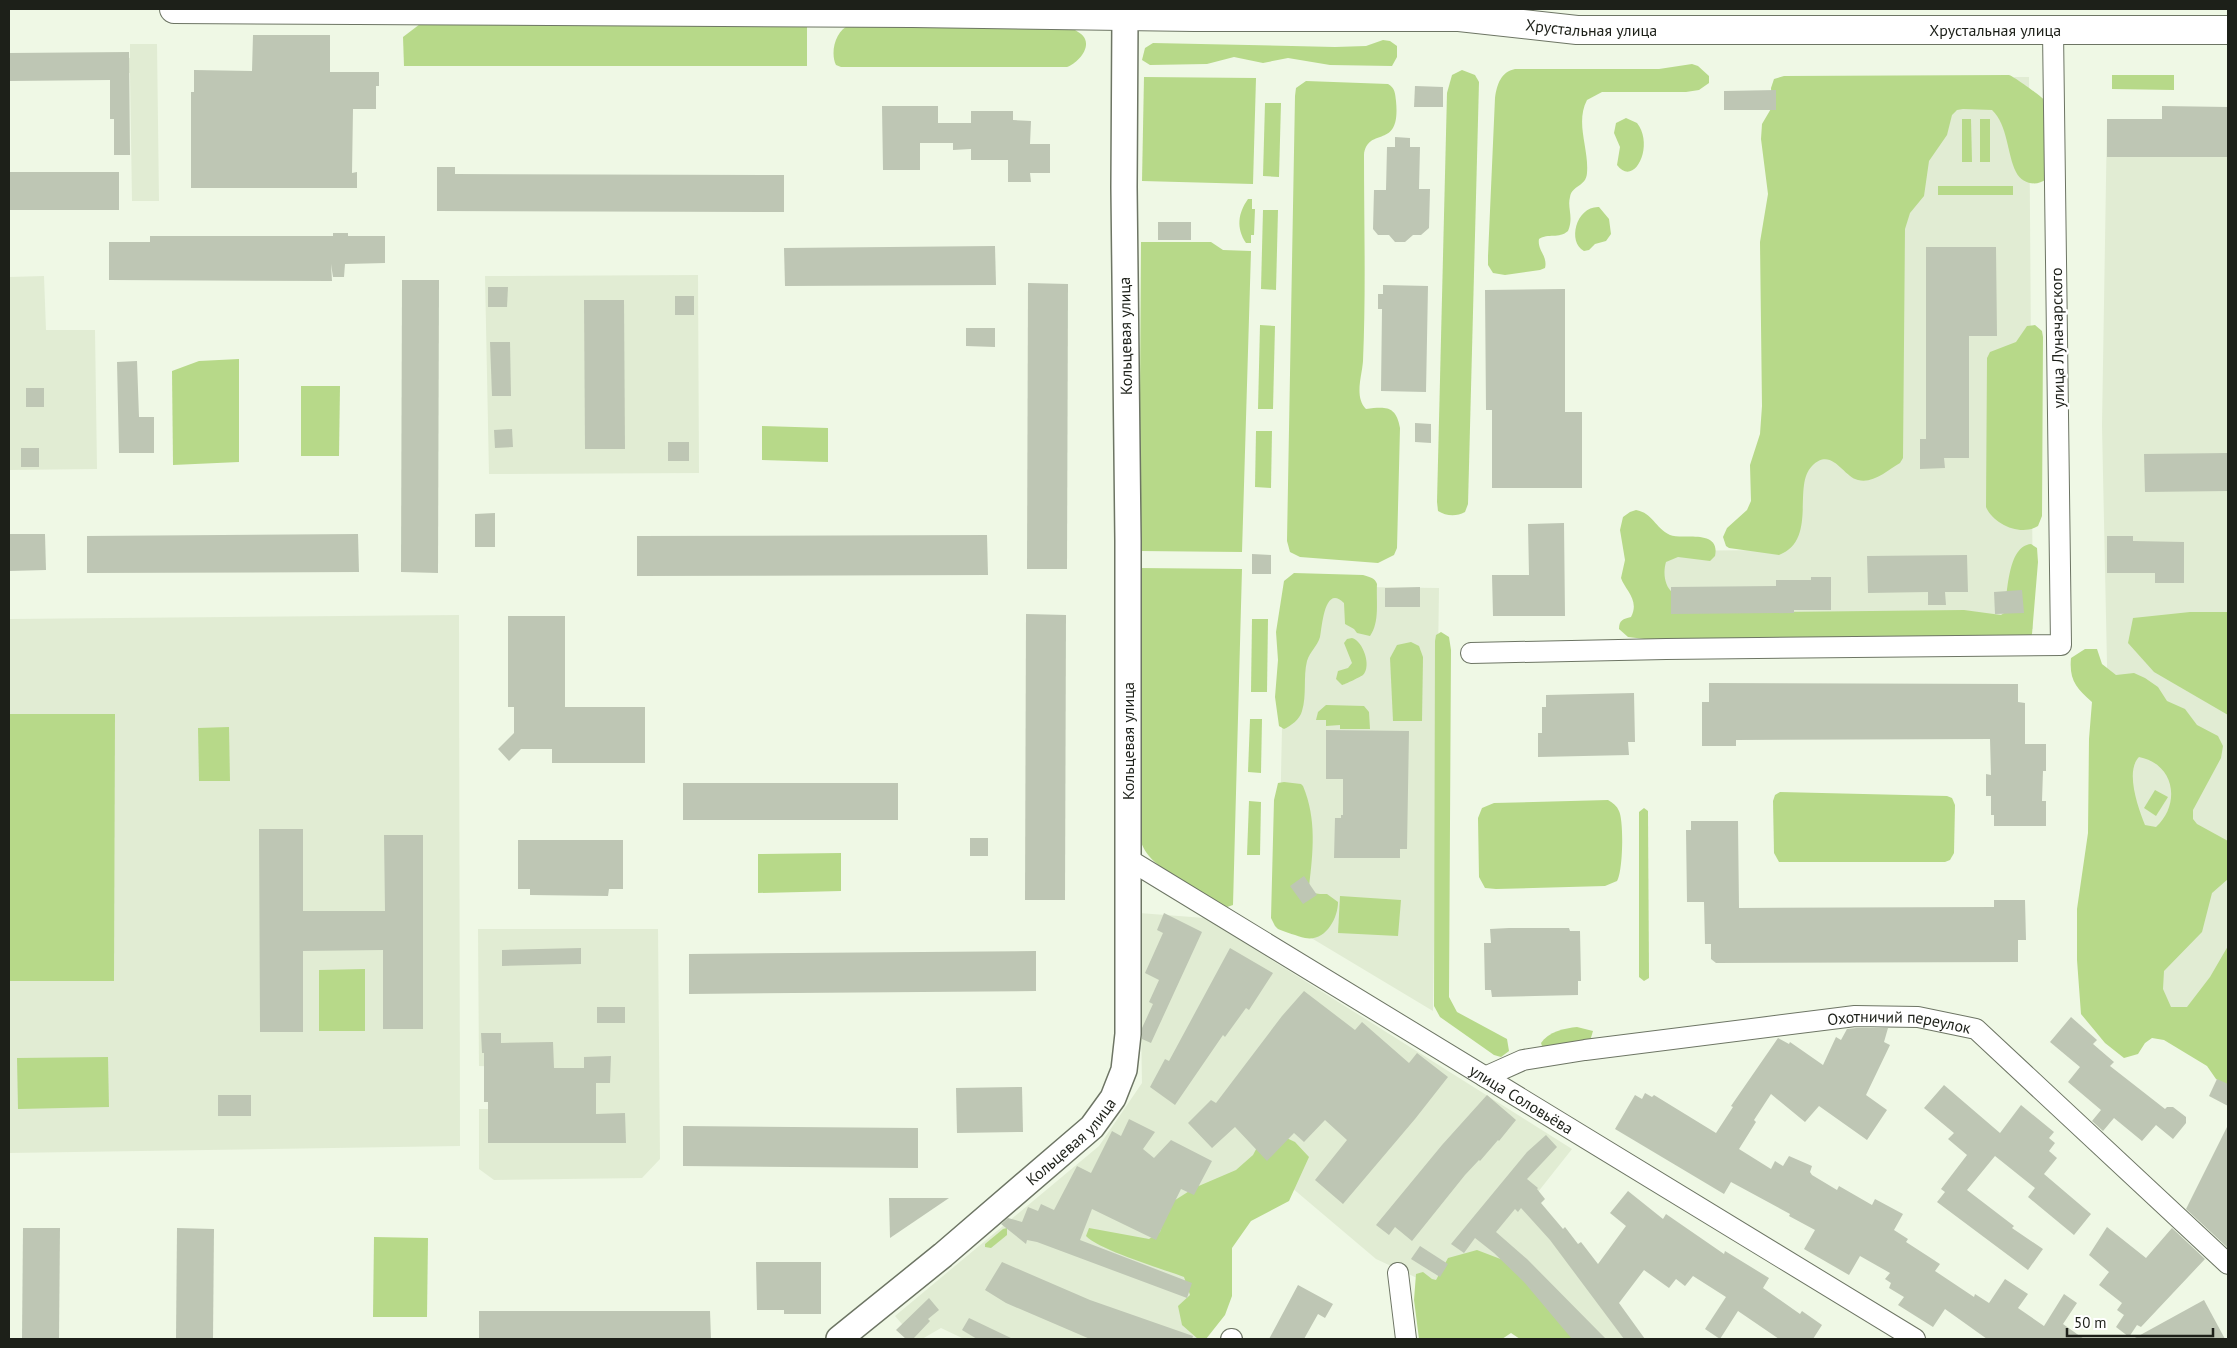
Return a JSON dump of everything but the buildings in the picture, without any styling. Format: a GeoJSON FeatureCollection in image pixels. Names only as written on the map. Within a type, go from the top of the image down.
{"type":"FeatureCollection","features":[{"type":"Feature","properties":{"kind":"main road","name":"Хрустальная улица"},"geometry":{"type":"LineString","coordinates":[[174,9],[912,11],[1125,16],[1531,17],[1577,30],[2228,30]]}},
{"type":"Feature","properties":{"kind":"street","name":"Кольцевая улица"},"geometry":{"type":"LineString","coordinates":[[839,1339],[1066,1151],[1092,1127],[1113,1098],[1124,1070],[1128,1034],[1124,187],[1125,16]]}},
{"type":"Feature","properties":{"kind":"street","name":"улица Луначарского"},"geometry":{"type":"LineString","coordinates":[[1471,653],[2061,645],[2053,31]]}},
{"type":"Feature","properties":{"kind":"street","name":"улица Соловьёва"},"geometry":{"type":"LineString","coordinates":[[1128,859],[1915,1339]]}},
{"type":"Feature","properties":{"kind":"street","name":"Охотничий переулок"},"geometry":{"type":"LineString","coordinates":[[1485,1077],[1523,1060],[1856,1016],[1918,1017],[1976,1029],[2228,1264]]}},
{"type":"Feature","properties":{"kind":"street"},"geometry":{"type":"LineString","coordinates":[[1398,1273],[1406,1339]]}},
{"type":"Feature","properties":{"kind":"shaded area"},"geometry":{"type":"Polygon","coordinates":[[[130,44],[157,44],[159,201],[132,201],[130,73],[9,73],[9,58],[130,58],[130,44]]]}},
{"type":"Feature","properties":{"kind":"shaded area"},"geometry":{"type":"Polygon","coordinates":[[[1780,77],[2029,77],[2033,629],[1647,631],[1646,551],[1784,550],[1780,77]]]}},
{"type":"Feature","properties":{"kind":"shaded area"},"geometry":{"type":"Polygon","coordinates":[[[2107,119],[2228,119],[2228,1064],[2107,1001],[2107,664],[2102,426],[2107,119]]]}},
{"type":"Feature","properties":{"kind":"shaded area"},"geometry":{"type":"Polygon","coordinates":[[[698,275],[699,473],[489,474],[485,276],[698,275]]]}},
{"type":"Feature","properties":{"kind":"shaded area"},"geometry":{"type":"Polygon","coordinates":[[[44,276],[46,330],[95,330],[97,469],[9,470],[9,277],[44,276]]]}},
{"type":"Feature","properties":{"kind":"shaded area"},"geometry":{"type":"Polygon","coordinates":[[[1285,586],[1439,588],[1433,1011],[1278,918],[1285,586]]]}},
{"type":"Feature","properties":{"kind":"shaded area"},"geometry":{"type":"Polygon","coordinates":[[[459,615],[460,1146],[9,1153],[9,619],[459,615]]]}},
{"type":"Feature","properties":{"kind":"shaded area"},"geometry":{"type":"Polygon","coordinates":[[[1139,913],[1205,918],[1572,1149],[1534,1197],[1565,1234],[1639,1339],[1559,1339],[1443,1290],[1376,1259],[1259,1160],[1219,1190],[1198,1339],[964,1339],[941,1328],[922,1339],[915,1339],[895,1316],[1099,1146],[1142,1083],[1139,913]]]}},
{"type":"Feature","properties":{"kind":"shaded area"},"geometry":{"type":"Polygon","coordinates":[[[478,929],[658,929],[660,1159],[642,1178],[494,1180],[479,1169],[479,1109],[508,1109],[508,1067],[479,1066],[478,929]]]}},
{"type":"Feature","properties":{"kind":"green space"},"geometry":{"type":"Polygon","coordinates":[[[424,21],[807,22],[807,66],[404,66],[403,37],[424,21]]]}},
{"type":"Feature","properties":{"kind":"green space"},"geometry":{"type":"Polygon","coordinates":[[[850,25],[1072,28],[1083,36],[1086,48],[1074,63],[1067,67],[841,67],[836,65],[834,60],[835,42],[841,32],[850,25]]]}},
{"type":"Feature","properties":{"kind":"green space"},"geometry":{"type":"Polygon","coordinates":[[[1383,40],[1390,41],[1397,46],[1397,57],[1392,66],[1330,65],[1288,58],[1263,63],[1234,57],[1207,64],[1150,65],[1142,60],[1145,48],[1153,43],[1335,47],[1366,46],[1383,40]]]}},
{"type":"Feature","properties":{"kind":"green space"},"geometry":{"type":"Polygon","coordinates":[[[1692,64],[1698,66],[1709,76],[1709,83],[1699,90],[1686,92],[1602,92],[1587,100],[1582,118],[1582,127],[1587,173],[1582,184],[1571,193],[1569,201],[1570,226],[1568,231],[1561,235],[1546,236],[1539,239],[1546,264],[1545,268],[1505,275],[1493,273],[1488,265],[1488,256],[1495,98],[1497,88],[1503,76],[1515,69],[1659,69],[1692,64]]]}},
{"type":"Feature","properties":{"kind":"green space"},"geometry":{"type":"Polygon","coordinates":[[[1462,70],[1475,75],[1479,82],[1468,504],[1465,512],[1451,515],[1438,511],[1437,502],[1447,93],[1452,75],[1462,70]]]}},
{"type":"Feature","properties":{"kind":"green space"},"geometry":{"type":"Polygon","coordinates":[[[2009,75],[2028,87],[2046,102],[2046,179],[2038,183],[2030,183],[2019,176],[2013,165],[2001,123],[1992,110],[1963,109],[1957,110],[1952,115],[1947,135],[1929,161],[1924,196],[1910,213],[1905,229],[1903,458],[1900,463],[1880,476],[1864,481],[1853,478],[1831,461],[1826,459],[1819,461],[1812,466],[1806,475],[1801,526],[1798,538],[1791,548],[1779,555],[1729,548],[1726,546],[1723,537],[1727,528],[1747,510],[1751,501],[1750,465],[1760,434],[1762,406],[1760,242],[1768,194],[1761,139],[1762,124],[1772,107],[1771,88],[1774,79],[1784,76],[2009,75]]]}},
{"type":"Feature","properties":{"kind":"green space"},"geometry":{"type":"Polygon","coordinates":[[[2112,75],[2174,75],[2174,90],[2112,89],[2112,75]]]}},
{"type":"Feature","properties":{"kind":"green space"},"geometry":{"type":"Polygon","coordinates":[[[1144,77],[1256,78],[1253,184],[1142,181],[1144,77]]]}},
{"type":"Feature","properties":{"kind":"green space"},"geometry":{"type":"Polygon","coordinates":[[[1306,81],[1388,84],[1393,89],[1396,101],[1394,127],[1389,133],[1371,141],[1364,155],[1364,310],[1360,399],[1366,409],[1384,408],[1392,411],[1396,415],[1400,428],[1397,548],[1394,555],[1378,563],[1300,557],[1290,552],[1287,541],[1295,96],[1296,88],[1306,81]]]}},
{"type":"Feature","properties":{"kind":"green space"},"geometry":{"type":"Polygon","coordinates":[[[1265,103],[1281,103],[1279,177],[1263,176],[1265,103]]]}},
{"type":"Feature","properties":{"kind":"green space"},"geometry":{"type":"Polygon","coordinates":[[[1626,118],[1637,123],[1642,132],[1644,142],[1640,161],[1636,168],[1630,171],[1623,171],[1617,165],[1620,147],[1614,133],[1616,123],[1626,118]]]}},
{"type":"Feature","properties":{"kind":"green space"},"geometry":{"type":"Polygon","coordinates":[[[1962,119],[1971,119],[1972,162],[1962,162],[1962,119]]]}},
{"type":"Feature","properties":{"kind":"green space"},"geometry":{"type":"Polygon","coordinates":[[[1980,119],[1990,119],[1990,162],[1980,162],[1980,119]]]}},
{"type":"Feature","properties":{"kind":"green space"},"geometry":{"type":"Polygon","coordinates":[[[1938,186],[2013,186],[2013,195],[1938,195],[1938,186]]]}},
{"type":"Feature","properties":{"kind":"green space"},"geometry":{"type":"Polygon","coordinates":[[[1248,199],[1252,199],[1252,209],[1255,209],[1254,235],[1251,235],[1251,243],[1246,243],[1240,226],[1240,215],[1248,199]]]}},
{"type":"Feature","properties":{"kind":"green space"},"geometry":{"type":"Polygon","coordinates":[[[1599,207],[1609,219],[1611,234],[1606,241],[1595,244],[1589,250],[1584,251],[1576,240],[1576,225],[1585,212],[1591,208],[1599,207]]]}},
{"type":"Feature","properties":{"kind":"green space"},"geometry":{"type":"Polygon","coordinates":[[[1263,210],[1278,210],[1276,290],[1261,289],[1263,210]]]}},
{"type":"Feature","properties":{"kind":"green space"},"geometry":{"type":"Polygon","coordinates":[[[1141,242],[1211,242],[1223,250],[1251,251],[1242,552],[1139,551],[1141,242]]]}},
{"type":"Feature","properties":{"kind":"green space"},"geometry":{"type":"Polygon","coordinates":[[[1260,325],[1275,326],[1273,409],[1258,409],[1260,325]]]}},
{"type":"Feature","properties":{"kind":"green space"},"geometry":{"type":"Polygon","coordinates":[[[2035,325],[2042,331],[2043,337],[2042,516],[2038,526],[2024,530],[2008,527],[2001,523],[1995,519],[1986,507],[1987,358],[1990,352],[2016,342],[2027,326],[2035,325]]]}},
{"type":"Feature","properties":{"kind":"green space"},"geometry":{"type":"Polygon","coordinates":[[[239,359],[239,462],[173,465],[172,371],[199,361],[239,359]]]}},
{"type":"Feature","properties":{"kind":"green space"},"geometry":{"type":"Polygon","coordinates":[[[301,386],[340,386],[339,456],[301,456],[301,386]]]}},
{"type":"Feature","properties":{"kind":"green space"},"geometry":{"type":"Polygon","coordinates":[[[762,426],[828,428],[828,462],[762,460],[762,426]]]}},
{"type":"Feature","properties":{"kind":"green space"},"geometry":{"type":"Polygon","coordinates":[[[1256,431],[1272,431],[1271,488],[1255,487],[1256,431]]]}},
{"type":"Feature","properties":{"kind":"green space"},"geometry":{"type":"Polygon","coordinates":[[[1636,510],[1646,514],[1670,535],[1706,538],[1715,547],[1715,556],[1710,561],[1678,557],[1666,562],[1665,579],[1673,593],[1777,612],[1964,610],[2001,615],[2004,613],[2013,562],[2017,553],[2023,547],[2031,544],[2037,548],[2038,562],[2032,634],[2030,637],[1653,640],[1628,637],[1619,629],[1622,620],[1631,617],[1634,605],[1621,578],[1625,560],[1620,530],[1623,517],[1636,510]]]}},
{"type":"Feature","properties":{"kind":"green space"},"geometry":{"type":"Polygon","coordinates":[[[1139,568],[1242,569],[1233,905],[1227,907],[1174,876],[1155,862],[1145,850],[1138,832],[1139,568]]]}},
{"type":"Feature","properties":{"kind":"green space"},"geometry":{"type":"Polygon","coordinates":[[[1294,573],[1363,575],[1372,578],[1377,584],[1377,611],[1375,624],[1370,636],[1357,633],[1345,624],[1344,603],[1337,598],[1332,599],[1328,603],[1323,617],[1320,637],[1307,661],[1302,711],[1295,722],[1284,729],[1279,726],[1275,697],[1278,660],[1276,632],[1284,581],[1294,573]]]}},
{"type":"Feature","properties":{"kind":"green space"},"geometry":{"type":"Polygon","coordinates":[[[2190,612],[2228,612],[2228,715],[2154,672],[2128,643],[2133,618],[2190,612]]]}},
{"type":"Feature","properties":{"kind":"green space"},"geometry":{"type":"Polygon","coordinates":[[[1252,619],[1268,619],[1267,692],[1251,692],[1252,619]]]}},
{"type":"Feature","properties":{"kind":"green space"},"geometry":{"type":"Polygon","coordinates":[[[1441,632],[1449,637],[1451,650],[1449,997],[1457,1012],[1507,1039],[1509,1051],[1501,1057],[1494,1055],[1440,1017],[1434,1006],[1435,641],[1436,635],[1441,632]]]}},
{"type":"Feature","properties":{"kind":"green space"},"geometry":{"type":"Polygon","coordinates":[[[1352,638],[1363,649],[1367,666],[1366,671],[1362,676],[1342,685],[1336,679],[1338,671],[1348,668],[1352,663],[1344,643],[1347,639],[1352,638]]]}},
{"type":"Feature","properties":{"kind":"green space"},"geometry":{"type":"Polygon","coordinates":[[[1411,642],[1419,646],[1423,657],[1422,721],[1393,721],[1390,658],[1397,645],[1411,642]]]}},
{"type":"Feature","properties":{"kind":"green space"},"geometry":{"type":"Polygon","coordinates":[[[2085,649],[2097,649],[2102,664],[2116,675],[2134,673],[2145,678],[2158,687],[2167,701],[2185,709],[2197,725],[2218,736],[2223,746],[2221,758],[2193,810],[2193,819],[2197,824],[2228,841],[2228,879],[2212,893],[2202,932],[2164,971],[2163,989],[2171,1007],[2187,1007],[2210,977],[2228,946],[2228,1086],[2216,1079],[2207,1066],[2164,1040],[2152,1038],[2145,1043],[2138,1054],[2124,1058],[2105,1043],[2081,1014],[2077,960],[2077,909],[2088,833],[2089,739],[2092,702],[2075,683],[2071,672],[2071,658],[2085,649]],[[2139,757],[2135,763],[2133,780],[2136,800],[2145,825],[2156,827],[2164,818],[2171,797],[2167,776],[2151,761],[2139,757]]]}},
{"type":"Feature","properties":{"kind":"green space"},"geometry":{"type":"Polygon","coordinates":[[[1326,705],[1364,706],[1369,712],[1370,729],[1340,729],[1340,725],[1326,726],[1326,720],[1316,720],[1318,712],[1326,705]]]}},
{"type":"Feature","properties":{"kind":"green space"},"geometry":{"type":"Polygon","coordinates":[[[9,714],[115,714],[114,981],[9,981],[9,714]]]}},
{"type":"Feature","properties":{"kind":"green space"},"geometry":{"type":"Polygon","coordinates":[[[1250,719],[1262,719],[1261,773],[1248,772],[1250,719]]]}},
{"type":"Feature","properties":{"kind":"green space"},"geometry":{"type":"Polygon","coordinates":[[[229,727],[230,781],[199,781],[198,728],[229,727]]]}},
{"type":"Feature","properties":{"kind":"green space"},"geometry":{"type":"Polygon","coordinates":[[[1278,783],[1301,784],[1307,798],[1313,836],[1309,887],[1315,893],[1327,894],[1338,902],[1336,915],[1329,928],[1319,936],[1312,938],[1305,938],[1278,929],[1271,918],[1274,800],[1278,783]]]}},
{"type":"Feature","properties":{"kind":"green space"},"geometry":{"type":"Polygon","coordinates":[[[2155,790],[2168,797],[2156,816],[2144,808],[2155,790]]]}},
{"type":"Feature","properties":{"kind":"green space"},"geometry":{"type":"Polygon","coordinates":[[[1780,792],[1947,796],[1952,798],[1955,805],[1954,853],[1950,860],[1945,862],[1779,862],[1774,853],[1773,801],[1775,795],[1780,792]]]}},
{"type":"Feature","properties":{"kind":"green space"},"geometry":{"type":"Polygon","coordinates":[[[1608,800],[1618,809],[1622,825],[1622,858],[1617,881],[1605,886],[1485,888],[1479,877],[1478,818],[1482,808],[1494,803],[1608,800]]]}},
{"type":"Feature","properties":{"kind":"green space"},"geometry":{"type":"Polygon","coordinates":[[[1249,801],[1261,802],[1260,855],[1247,855],[1249,801]]]}},
{"type":"Feature","properties":{"kind":"green space"},"geometry":{"type":"Polygon","coordinates":[[[1644,808],[1648,811],[1649,978],[1644,981],[1639,977],[1639,812],[1644,808]]]}},
{"type":"Feature","properties":{"kind":"green space"},"geometry":{"type":"Polygon","coordinates":[[[841,853],[841,891],[758,893],[758,854],[841,853]]]}},
{"type":"Feature","properties":{"kind":"green space"},"geometry":{"type":"Polygon","coordinates":[[[1340,896],[1401,900],[1398,936],[1338,933],[1340,896]]]}},
{"type":"Feature","properties":{"kind":"green space"},"geometry":{"type":"Polygon","coordinates":[[[365,969],[365,1031],[319,1031],[319,970],[365,969]]]}},
{"type":"Feature","properties":{"kind":"green space"},"geometry":{"type":"Polygon","coordinates":[[[1577,1027],[1593,1031],[1590,1041],[1543,1049],[1541,1043],[1552,1033],[1577,1027]]]}},
{"type":"Feature","properties":{"kind":"green space"},"geometry":{"type":"Polygon","coordinates":[[[108,1057],[109,1107],[18,1109],[17,1058],[108,1057]]]}},
{"type":"Feature","properties":{"kind":"green space"},"geometry":{"type":"Polygon","coordinates":[[[1278,1134],[1295,1142],[1309,1157],[1289,1201],[1251,1221],[1232,1248],[1232,1296],[1225,1315],[1206,1339],[1198,1339],[1182,1325],[1178,1306],[1190,1295],[1184,1277],[1104,1247],[1086,1236],[1089,1228],[1149,1239],[1160,1232],[1169,1204],[1194,1188],[1236,1170],[1253,1155],[1263,1136],[1278,1134]]]}},
{"type":"Feature","properties":{"kind":"green space"},"geometry":{"type":"Polygon","coordinates":[[[1007,1228],[1007,1235],[991,1248],[985,1247],[985,1244],[1003,1229],[1007,1228]]]}},
{"type":"Feature","properties":{"kind":"green space"},"geometry":{"type":"Polygon","coordinates":[[[374,1237],[428,1238],[427,1317],[373,1317],[374,1237]]]}},
{"type":"Feature","properties":{"kind":"green space"},"geometry":{"type":"Polygon","coordinates":[[[1477,1250],[1524,1268],[1568,1323],[1577,1339],[1520,1339],[1511,1333],[1502,1339],[1419,1339],[1414,1300],[1416,1274],[1423,1272],[1436,1280],[1448,1258],[1477,1250]]]}}]}
